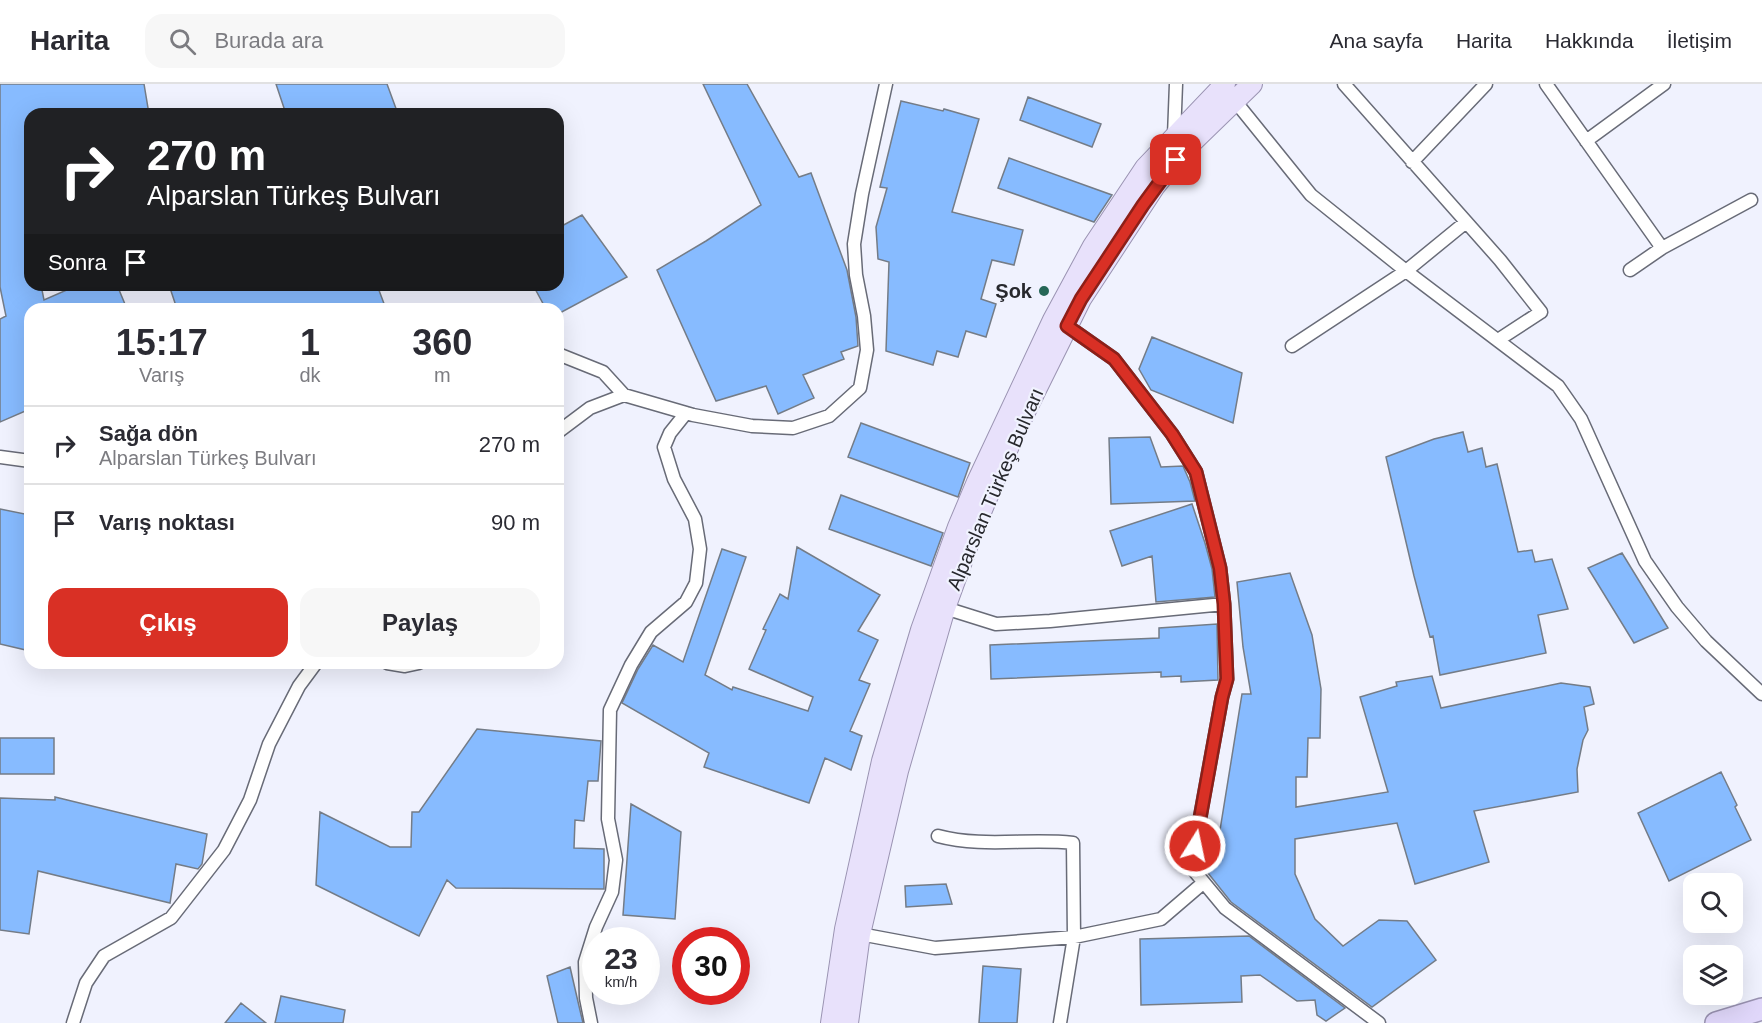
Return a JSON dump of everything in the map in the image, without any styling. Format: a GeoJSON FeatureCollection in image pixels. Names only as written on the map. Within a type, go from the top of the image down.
{"type":"FeatureCollection","features":[{"type":"Feature","properties":{"kind":"highway"},"geometry":{"type":"LineString","coordinates":[[1716,1023],[1762,1009]]}},
{"type":"Feature","properties":{"kind":"main road","name":"Alparslan Türkeş Bulvarı"},"geometry":{"type":"LineString","coordinates":[[831,1023],[845,929],[882,761],[921,630],[958,527],[977,482],[1053,320],[1093,246],[1145,168],[1174,136],[1230,92],[1252,84]]}},
{"type":"Feature","properties":{"kind":"main road","name":"Alparslan Türkeş Bulvarı"},"geometry":{"type":"LineString","coordinates":[[848,1023],[860,934],[898,771],[945,608],[972,531],[1014,434],[1081,299],[1155,186],[1230,92]]}},
{"type":"Feature","properties":{"kind":"street"},"geometry":{"type":"LineString","coordinates":[[564,356],[603,372],[624,395],[686,413],[752,426],[793,428],[829,416],[860,388],[867,350],[854,244],[862,194],[886,84]]}},
{"type":"Feature","properties":{"kind":"street"},"geometry":{"type":"LineString","coordinates":[[1174,136],[1176,84]]}},
{"type":"Feature","properties":{"kind":"street"},"geometry":{"type":"LineString","coordinates":[[1344,84],[1500,260],[1541,312],[1498,340]]}},
{"type":"Feature","properties":{"kind":"street"},"geometry":{"type":"LineString","coordinates":[[1412,162],[1486,84]]}},
{"type":"Feature","properties":{"kind":"street"},"geometry":{"type":"LineString","coordinates":[[1546,84],[1662,248]]}},
{"type":"Feature","properties":{"kind":"street"},"geometry":{"type":"LineString","coordinates":[[1586,141],[1664,84]]}},
{"type":"Feature","properties":{"kind":"street"},"geometry":{"type":"LineString","coordinates":[[1230,92],[1311,195],[1406,271],[1558,386],[1581,419],[1645,561],[1677,607],[1706,641],[1762,694]]}},
{"type":"Feature","properties":{"kind":"street"},"geometry":{"type":"LineString","coordinates":[[1629,270],[1662,248],[1751,200]]}},
{"type":"Feature","properties":{"kind":"street"},"geometry":{"type":"LineString","coordinates":[[1292,346],[1406,271],[1466,222]]}},
{"type":"Feature","properties":{"kind":"street"},"geometry":{"type":"LineString","coordinates":[[1067,326],[1114,359],[1172,434],[1196,472],[1220,568],[1227,679],[1191,867],[1225,908],[1379,1023]]}},
{"type":"Feature","properties":{"kind":"street"},"geometry":{"type":"LineString","coordinates":[[564,428],[590,408],[624,395]]}},
{"type":"Feature","properties":{"kind":"street"},"geometry":{"type":"LineString","coordinates":[[591,1023],[586,998],[585,962],[596,927],[612,892],[616,860],[609,819],[610,710],[631,665],[651,632],[686,602],[696,583],[700,549],[695,519],[674,479],[664,447],[670,433],[686,413]]}},
{"type":"Feature","properties":{"kind":"street"},"geometry":{"type":"LineString","coordinates":[[0,457],[24,460]]}},
{"type":"Feature","properties":{"kind":"street"},"geometry":{"type":"LineString","coordinates":[[945,608],[996,624],[1224,604]]}},
{"type":"Feature","properties":{"kind":"street"},"geometry":{"type":"LineString","coordinates":[[73,1023],[86,983],[104,956],[171,918],[224,850],[250,800],[269,744],[299,686],[312,669]]}},
{"type":"Feature","properties":{"kind":"street"},"geometry":{"type":"LineString","coordinates":[[938,836],[958,841],[1073,843],[1074,937],[1060,1023]]}},
{"type":"Feature","properties":{"kind":"street"},"geometry":{"type":"LineString","coordinates":[[860,934],[935,948],[1074,937],[1161,919],[1203,883]]}},
{"type":"Feature","properties":{"kind":"building"},"geometry":{"type":"Polygon","coordinates":[[[0,84],[144,84],[148,108],[24,108],[24,291],[42,291],[44,300],[64,291],[120,291],[124,303],[24,303],[24,412],[0,422],[0,319],[6,316],[0,287],[0,84]]]}},
{"type":"Feature","properties":{"kind":"building"},"geometry":{"type":"Polygon","coordinates":[[[276,84],[387,84],[396,108],[284,108],[276,84]]]}},
{"type":"Feature","properties":{"kind":"building"},"geometry":{"type":"Polygon","coordinates":[[[703,84],[747,84],[799,177],[811,173],[847,270],[856,317],[858,346],[841,352],[844,359],[803,375],[814,398],[778,414],[766,386],[716,401],[657,270],[761,205],[703,84]]]}},
{"type":"Feature","properties":{"kind":"building"},"geometry":{"type":"Polygon","coordinates":[[[1028,97],[1101,124],[1092,147],[1020,120],[1028,97]]]}},
{"type":"Feature","properties":{"kind":"building"},"geometry":{"type":"Polygon","coordinates":[[[901,101],[943,111],[944,109],[979,119],[952,212],[1023,230],[1014,265],[992,260],[981,299],[996,304],[986,337],[966,331],[958,357],[937,351],[933,365],[886,351],[889,262],[878,259],[876,227],[887,188],[880,187],[901,101]]]}},
{"type":"Feature","properties":{"kind":"building"},"geometry":{"type":"Polygon","coordinates":[[[1009,158],[1112,195],[1094,222],[998,188],[1009,158]]]}},
{"type":"Feature","properties":{"kind":"building"},"geometry":{"type":"Polygon","coordinates":[[[582,215],[627,277],[564,311],[564,303],[543,303],[536,291],[564,291],[564,225],[582,215]]]}},
{"type":"Feature","properties":{"kind":"building"},"geometry":{"type":"Polygon","coordinates":[[[171,291],[379,291],[384,303],[175,303],[171,291]]]}},
{"type":"Feature","properties":{"kind":"building"},"geometry":{"type":"Polygon","coordinates":[[[1152,337],[1242,373],[1233,423],[1151,390],[1139,369],[1152,337]]]}},
{"type":"Feature","properties":{"kind":"building"},"geometry":{"type":"Polygon","coordinates":[[[861,423],[970,463],[958,497],[848,457],[861,423]]]}},
{"type":"Feature","properties":{"kind":"building"},"geometry":{"type":"Polygon","coordinates":[[[1463,432],[1468,452],[1482,448],[1486,467],[1497,464],[1518,552],[1532,550],[1535,562],[1552,559],[1568,609],[1538,615],[1546,653],[1440,675],[1433,636],[1430,637],[1386,457],[1434,439],[1463,432]]]}},
{"type":"Feature","properties":{"kind":"building"},"geometry":{"type":"Polygon","coordinates":[[[1150,437],[1161,467],[1183,466],[1195,501],[1111,504],[1109,438],[1150,437]]]}},
{"type":"Feature","properties":{"kind":"building"},"geometry":{"type":"Polygon","coordinates":[[[841,495],[943,533],[931,566],[829,529],[841,495]]]}},
{"type":"Feature","properties":{"kind":"building"},"geometry":{"type":"Polygon","coordinates":[[[1192,504],[1212,569],[1215,597],[1156,602],[1152,556],[1122,566],[1110,531],[1192,504]]]}},
{"type":"Feature","properties":{"kind":"building"},"geometry":{"type":"Polygon","coordinates":[[[0,509],[24,514],[24,650],[0,644],[0,509]]]}},
{"type":"Feature","properties":{"kind":"building"},"geometry":{"type":"Polygon","coordinates":[[[797,547],[880,595],[858,631],[878,640],[859,680],[870,684],[850,731],[862,736],[851,770],[825,758],[809,803],[704,767],[709,753],[622,703],[638,669],[653,645],[683,662],[722,549],[746,557],[705,675],[732,690],[733,687],[808,711],[813,697],[749,669],[766,630],[763,629],[780,594],[788,599],[797,547]]]}},
{"type":"Feature","properties":{"kind":"building"},"geometry":{"type":"Polygon","coordinates":[[[1622,553],[1668,628],[1634,643],[1588,568],[1622,553]]]}},
{"type":"Feature","properties":{"kind":"building"},"geometry":{"type":"Polygon","coordinates":[[[1290,573],[1312,635],[1321,689],[1320,738],[1308,738],[1307,777],[1296,777],[1296,807],[1388,792],[1360,697],[1397,686],[1396,682],[1432,676],[1441,708],[1561,683],[1590,687],[1594,704],[1584,707],[1588,730],[1583,740],[1577,769],[1578,792],[1474,811],[1489,862],[1415,884],[1397,823],[1295,839],[1295,874],[1315,919],[1343,946],[1379,920],[1407,921],[1436,960],[1372,1007],[1231,902],[1208,873],[1220,830],[1242,694],[1251,694],[1243,647],[1237,582],[1290,573]]]}},
{"type":"Feature","properties":{"kind":"building"},"geometry":{"type":"Polygon","coordinates":[[[1217,624],[1218,680],[1181,682],[1181,676],[1161,677],[1161,672],[991,679],[990,645],[1159,638],[1159,628],[1217,624]]]}},
{"type":"Feature","properties":{"kind":"building"},"geometry":{"type":"Polygon","coordinates":[[[477,729],[601,741],[598,781],[588,781],[584,821],[575,820],[574,848],[604,849],[604,889],[456,888],[447,880],[419,936],[316,885],[320,812],[390,847],[411,847],[412,812],[419,812],[477,729]]]}},
{"type":"Feature","properties":{"kind":"building"},"geometry":{"type":"Polygon","coordinates":[[[0,738],[54,738],[54,774],[0,774],[0,738]]]}},
{"type":"Feature","properties":{"kind":"building"},"geometry":{"type":"Polygon","coordinates":[[[1721,772],[1751,840],[1669,881],[1638,813],[1721,772]]]}},
{"type":"Feature","properties":{"kind":"building"},"geometry":{"type":"Polygon","coordinates":[[[55,797],[207,834],[202,864],[198,869],[176,864],[170,903],[38,871],[29,934],[0,930],[0,798],[55,800],[55,797]]]}},
{"type":"Feature","properties":{"kind":"building"},"geometry":{"type":"Polygon","coordinates":[[[631,804],[681,832],[675,919],[623,915],[631,804]]]}},
{"type":"Feature","properties":{"kind":"building"},"geometry":{"type":"Polygon","coordinates":[[[946,884],[952,904],[906,907],[905,886],[946,884]]]}},
{"type":"Feature","properties":{"kind":"building"},"geometry":{"type":"Polygon","coordinates":[[[1249,936],[1345,1008],[1326,1021],[1317,1015],[1315,1000],[1297,1001],[1260,975],[1241,976],[1242,1002],[1141,1005],[1140,939],[1249,936]]]}},
{"type":"Feature","properties":{"kind":"building"},"geometry":{"type":"Polygon","coordinates":[[[983,966],[1021,969],[1017,1023],[979,1023],[983,966]]]}},
{"type":"Feature","properties":{"kind":"building"},"geometry":{"type":"Polygon","coordinates":[[[570,967],[583,1023],[558,1023],[547,976],[570,967]]]}},
{"type":"Feature","properties":{"kind":"building"},"geometry":{"type":"Polygon","coordinates":[[[281,996],[345,1010],[343,1023],[275,1023],[281,996]]]}},
{"type":"Feature","properties":{"kind":"building"},"geometry":{"type":"Polygon","coordinates":[[[241,1003],[266,1023],[225,1023],[241,1003]]]}},
{"type":"Feature","properties":{"kind":"place","name":"Şok"},"geometry":{"type":"Point","coordinates":[1044,291]}},
{"type":"Feature","properties":{"kind":"route"},"geometry":{"type":"LineString","coordinates":[[1176,160],[1155,186],[1081,299],[1067,326],[1114,359],[1172,434],[1196,472],[1210,526],[1220,568],[1224,604],[1227,679],[1195,846]]}}]}
